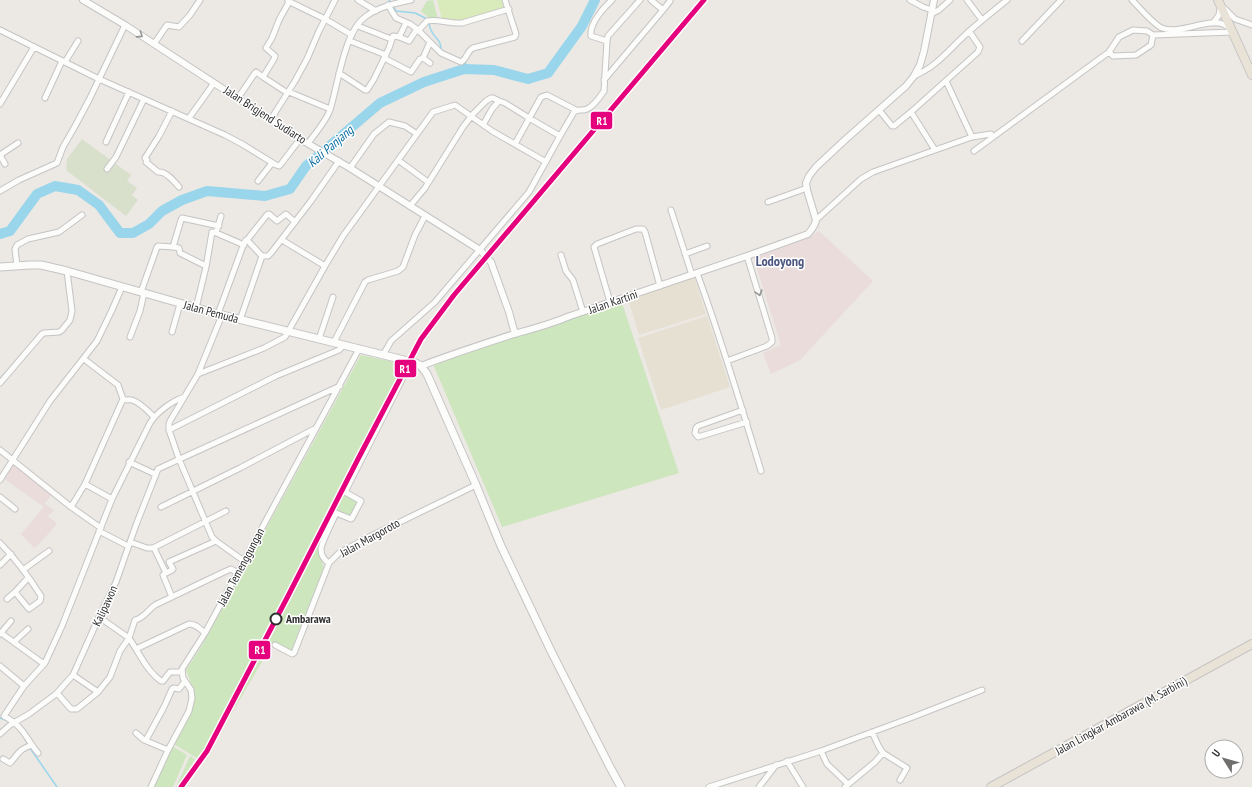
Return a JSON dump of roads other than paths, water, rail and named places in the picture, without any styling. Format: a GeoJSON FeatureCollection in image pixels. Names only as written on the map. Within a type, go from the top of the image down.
{"type":"FeatureCollection","features":[{"type":"Feature","properties":{"kind":"highway"},"geometry":{"type":"LineString","coordinates":[[1219,2],[1252,75]]}},
{"type":"Feature","properties":{"kind":"highway","name":"Jalan Lingkar Ambarawa (M. Sarbini)"},"geometry":{"type":"LineString","coordinates":[[991,787],[1252,644]]}},
{"type":"Feature","properties":{"kind":"main road","name":"Jalan Pemuda"},"geometry":{"type":"LineString","coordinates":[[0,267],[41,265],[67,271],[220,315],[319,338],[421,366]]}},
{"type":"Feature","properties":{"kind":"main road"},"geometry":{"type":"LineString","coordinates":[[421,366],[427,374],[501,546],[551,651],[621,787]]}},
{"type":"Feature","properties":{"kind":"street","name":"Jalan Brigjend Sudiarto"},"geometry":{"type":"LineString","coordinates":[[83,0],[125,25],[300,139],[350,168],[480,250],[491,262],[509,312],[515,334]]}},
{"type":"Feature","properties":{"kind":"street"},"geometry":{"type":"LineString","coordinates":[[154,44],[166,25],[179,28],[190,16],[200,0]]}},
{"type":"Feature","properties":{"kind":"street"},"geometry":{"type":"LineString","coordinates":[[271,119],[289,92],[307,59],[334,0]]}},
{"type":"Feature","properties":{"kind":"street"},"geometry":{"type":"LineString","coordinates":[[358,0],[376,11]]}},
{"type":"Feature","properties":{"kind":"street"},"geometry":{"type":"LineString","coordinates":[[308,143],[330,109],[339,73],[352,35],[364,17],[393,3],[411,0]]}},
{"type":"Feature","properties":{"kind":"street"},"geometry":{"type":"LineString","coordinates":[[393,3],[396,18],[418,30],[441,53],[462,62],[473,48],[515,37],[516,34],[505,0]]}},
{"type":"Feature","properties":{"kind":"street"},"geometry":{"type":"LineString","coordinates":[[607,41],[591,36],[591,33],[595,21],[612,0]]}},
{"type":"Feature","properties":{"kind":"street"},"geometry":{"type":"LineString","coordinates":[[631,0],[636,5]]}},
{"type":"Feature","properties":{"kind":"street"},"geometry":{"type":"LineString","coordinates":[[515,144],[541,97],[545,95],[576,110],[589,108],[601,96],[604,91],[608,36],[640,0]]}},
{"type":"Feature","properties":{"kind":"street"},"geometry":{"type":"LineString","coordinates":[[651,0],[663,10]]}},
{"type":"Feature","properties":{"kind":"street"},"geometry":{"type":"LineString","coordinates":[[910,0],[932,12],[940,10],[950,0]]}},
{"type":"Feature","properties":{"kind":"street"},"geometry":{"type":"LineString","coordinates":[[934,0],[924,51],[920,65],[914,76],[906,86],[816,167],[809,176],[806,184],[816,220],[861,179],[873,172],[972,137],[991,134]]}},
{"type":"Feature","properties":{"kind":"street"},"geometry":{"type":"LineString","coordinates":[[967,0],[982,20]]}},
{"type":"Feature","properties":{"kind":"street"},"geometry":{"type":"LineString","coordinates":[[995,0],[998,7]]}},
{"type":"Feature","properties":{"kind":"street"},"geometry":{"type":"LineString","coordinates":[[914,76],[925,72],[935,65],[969,31],[1007,0]]}},
{"type":"Feature","properties":{"kind":"street"},"geometry":{"type":"LineString","coordinates":[[1022,41],[1061,0]]}},
{"type":"Feature","properties":{"kind":"street"},"geometry":{"type":"LineString","coordinates":[[1132,0],[1158,26],[1164,29],[1175,29],[1213,23],[1223,24],[1233,32]]}},
{"type":"Feature","properties":{"kind":"street"},"geometry":{"type":"LineString","coordinates":[[263,77],[275,56],[266,48],[288,1],[325,19],[352,35]]}},
{"type":"Feature","properties":{"kind":"street"},"geometry":{"type":"LineString","coordinates":[[604,80],[670,1]]}},
{"type":"Feature","properties":{"kind":"street"},"geometry":{"type":"LineString","coordinates":[[1213,23],[1219,15],[1219,2]]}},
{"type":"Feature","properties":{"kind":"street"},"geometry":{"type":"LineString","coordinates":[[1219,2],[1235,19],[1252,25]]}},
{"type":"Feature","properties":{"kind":"street"},"geometry":{"type":"LineString","coordinates":[[339,73],[367,90],[385,57],[393,36],[409,41],[429,20],[462,23],[509,9]]}},
{"type":"Feature","properties":{"kind":"street"},"geometry":{"type":"LineString","coordinates":[[1233,32],[1234,26],[1242,21]]}},
{"type":"Feature","properties":{"kind":"street"},"geometry":{"type":"LineString","coordinates":[[399,37],[406,23]]}},
{"type":"Feature","properties":{"kind":"street"},"geometry":{"type":"LineString","coordinates":[[0,191],[19,180],[57,164],[63,147],[99,79],[125,25]]}},
{"type":"Feature","properties":{"kind":"street"},"geometry":{"type":"LineString","coordinates":[[358,26],[391,39]]}},
{"type":"Feature","properties":{"kind":"street"},"geometry":{"type":"LineString","coordinates":[[0,30],[99,79],[189,118],[242,144],[279,166],[300,139]]}},
{"type":"Feature","properties":{"kind":"street"},"geometry":{"type":"LineString","coordinates":[[974,151],[1109,52],[1119,37],[1133,30],[1147,32],[1153,35],[1233,32]]}},
{"type":"Feature","properties":{"kind":"street"},"geometry":{"type":"LineString","coordinates":[[878,110],[892,126],[911,112],[980,50],[980,47],[969,31]]}},
{"type":"Feature","properties":{"kind":"street"},"geometry":{"type":"LineString","coordinates":[[1109,52],[1113,56],[1136,55],[1151,45],[1153,35]]}},
{"type":"Feature","properties":{"kind":"street"},"geometry":{"type":"LineString","coordinates":[[45,98],[64,61],[78,40]]}},
{"type":"Feature","properties":{"kind":"street"},"geometry":{"type":"LineString","coordinates":[[350,41],[385,57],[411,72],[422,58],[430,42]]}},
{"type":"Feature","properties":{"kind":"street"},"geometry":{"type":"LineString","coordinates":[[0,104],[34,47]]}},
{"type":"Feature","properties":{"kind":"street"},"geometry":{"type":"LineString","coordinates":[[422,58],[430,63]]}},
{"type":"Feature","properties":{"kind":"street"},"geometry":{"type":"LineString","coordinates":[[238,98],[256,72],[286,92],[330,109]]}},
{"type":"Feature","properties":{"kind":"street"},"geometry":{"type":"LineString","coordinates":[[946,81],[972,137]]}},
{"type":"Feature","properties":{"kind":"street"},"geometry":{"type":"LineString","coordinates":[[189,118],[214,83]]}},
{"type":"Feature","properties":{"kind":"street"},"geometry":{"type":"LineString","coordinates":[[106,142],[129,92]]}},
{"type":"Feature","properties":{"kind":"street"},"geometry":{"type":"LineString","coordinates":[[410,206],[428,182],[470,117],[491,98],[505,103],[560,136]]}},
{"type":"Feature","properties":{"kind":"street"},"geometry":{"type":"LineString","coordinates":[[107,169],[116,157],[144,99]]}},
{"type":"Feature","properties":{"kind":"street"},"geometry":{"type":"LineString","coordinates":[[484,125],[492,109],[499,101]]}},
{"type":"Feature","properties":{"kind":"street"},"geometry":{"type":"LineString","coordinates":[[198,374],[264,348],[285,337],[324,266],[343,236],[433,112],[455,105],[470,117],[546,162]]}},
{"type":"Feature","properties":{"kind":"street"},"geometry":{"type":"LineString","coordinates":[[383,355],[391,341],[435,302],[529,192],[572,114],[576,110]]}},
{"type":"Feature","properties":{"kind":"street"},"geometry":{"type":"LineString","coordinates":[[172,111],[145,158],[147,160],[146,162],[158,172],[162,172],[171,178],[179,187]]}},
{"type":"Feature","properties":{"kind":"street"},"geometry":{"type":"LineString","coordinates":[[911,112],[935,150]]}},
{"type":"Feature","properties":{"kind":"street"},"geometry":{"type":"LineString","coordinates":[[350,168],[374,134],[389,122],[405,126],[417,134]]}},
{"type":"Feature","properties":{"kind":"street"},"geometry":{"type":"LineString","coordinates":[[5,164],[0,155],[18,143]]}},
{"type":"Feature","properties":{"kind":"street"},"geometry":{"type":"LineString","coordinates":[[196,308],[212,232],[245,242],[262,256],[268,256],[296,222],[337,160]]}},
{"type":"Feature","properties":{"kind":"street"},"geometry":{"type":"LineString","coordinates":[[398,160],[428,182]]}},
{"type":"Feature","properties":{"kind":"street"},"geometry":{"type":"LineString","coordinates":[[258,181],[272,163]]}},
{"type":"Feature","properties":{"kind":"street"},"geometry":{"type":"LineString","coordinates":[[768,202],[807,188]]}},
{"type":"Feature","properties":{"kind":"street"},"geometry":{"type":"LineString","coordinates":[[671,210],[685,254],[727,361],[761,471]]}},
{"type":"Feature","properties":{"kind":"street"},"geometry":{"type":"LineString","coordinates":[[244,561],[216,541],[205,522],[179,460],[169,430],[169,424],[198,374],[245,242],[268,214],[277,221],[286,214],[296,222]]}},
{"type":"Feature","properties":{"kind":"street"},"geometry":{"type":"LineString","coordinates":[[17,266],[15,249],[17,245],[32,237],[59,232],[82,215]]}},
{"type":"Feature","properties":{"kind":"street"},"geometry":{"type":"LineString","coordinates":[[216,233],[221,216]]}},
{"type":"Feature","properties":{"kind":"street"},"geometry":{"type":"LineString","coordinates":[[334,342],[365,282],[398,271],[403,267],[414,235],[426,216]]}},
{"type":"Feature","properties":{"kind":"street"},"geometry":{"type":"LineString","coordinates":[[174,247],[182,218],[219,226]]}},
{"type":"Feature","properties":{"kind":"street","name":"Jalan Kartini"},"geometry":{"type":"LineString","coordinates":[[421,366],[515,334],[550,324],[804,235],[812,230],[816,220]]}},
{"type":"Feature","properties":{"kind":"street"},"geometry":{"type":"LineString","coordinates":[[610,302],[594,247],[597,244],[640,228],[645,232],[660,286]]}},
{"type":"Feature","properties":{"kind":"street"},"geometry":{"type":"LineString","coordinates":[[282,240],[324,266]]}},
{"type":"Feature","properties":{"kind":"street"},"geometry":{"type":"LineString","coordinates":[[130,337],[140,311],[143,293],[157,246],[179,248],[180,253],[206,266]]}},
{"type":"Feature","properties":{"kind":"street"},"geometry":{"type":"LineString","coordinates":[[685,254],[707,246]]}},
{"type":"Feature","properties":{"kind":"street"},"geometry":{"type":"LineString","coordinates":[[240,320],[262,256]]}},
{"type":"Feature","properties":{"kind":"street"},"geometry":{"type":"LineString","coordinates":[[561,256],[566,271],[573,280],[583,312]]}},
{"type":"Feature","properties":{"kind":"street"},"geometry":{"type":"LineString","coordinates":[[727,361],[767,346],[772,342],[747,256]]}},
{"type":"Feature","properties":{"kind":"street"},"geometry":{"type":"LineString","coordinates":[[0,383],[44,332],[59,332],[70,320],[72,311],[67,271]]}},
{"type":"Feature","properties":{"kind":"street"},"geometry":{"type":"LineString","coordinates":[[0,480],[50,401],[101,335],[122,287]]}},
{"type":"Feature","properties":{"kind":"street"},"geometry":{"type":"LineString","coordinates":[[319,338],[333,297]]}},
{"type":"Feature","properties":{"kind":"street"},"geometry":{"type":"LineString","coordinates":[[172,332],[180,304]]}},
{"type":"Feature","properties":{"kind":"street"},"geometry":{"type":"LineString","coordinates":[[169,430],[276,376],[339,350],[344,345]]}},
{"type":"Feature","properties":{"kind":"street","name":"Jalan Temenggungan"},"geometry":{"type":"LineString","coordinates":[[182,672],[184,666],[205,633],[238,573],[359,349]]}},
{"type":"Feature","properties":{"kind":"street"},"geometry":{"type":"LineString","coordinates":[[84,358],[118,385],[123,399]]}},
{"type":"Feature","properties":{"kind":"street"},"geometry":{"type":"LineString","coordinates":[[329,563],[322,557],[322,547],[336,513],[351,519],[361,500],[345,492],[408,362]]}},
{"type":"Feature","properties":{"kind":"street"},"geometry":{"type":"LineString","coordinates":[[129,462],[155,474],[161,467],[340,386]]}},
{"type":"Feature","properties":{"kind":"street"},"geometry":{"type":"LineString","coordinates":[[38,753],[29,746],[23,730],[2,715],[24,686],[44,664],[62,626],[112,499],[129,462],[150,423],[154,417],[177,400],[184,398]]}},
{"type":"Feature","properties":{"kind":"street"},"geometry":{"type":"LineString","coordinates":[[123,399],[132,400],[138,403],[154,417]]}},
{"type":"Feature","properties":{"kind":"street"},"geometry":{"type":"LineString","coordinates":[[71,507],[85,484],[123,399]]}},
{"type":"Feature","properties":{"kind":"street"},"geometry":{"type":"LineString","coordinates":[[743,410],[698,426],[694,434],[698,437],[746,422]]}},
{"type":"Feature","properties":{"kind":"street"},"geometry":{"type":"LineString","coordinates":[[161,507],[315,429]]}},
{"type":"Feature","properties":{"kind":"street"},"geometry":{"type":"LineString","coordinates":[[0,450],[100,529],[129,544],[154,548],[226,511]]}},
{"type":"Feature","properties":{"kind":"street","name":"Kalipawon"},"geometry":{"type":"LineString","coordinates":[[0,734],[13,723],[30,714],[57,693],[73,675],[116,582],[155,474]]}},
{"type":"Feature","properties":{"kind":"street"},"geometry":{"type":"LineString","coordinates":[[85,484],[112,499]]}},
{"type":"Feature","properties":{"kind":"street","name":"Jalan Margoroto"},"geometry":{"type":"LineString","coordinates":[[275,645],[292,654],[294,653],[329,563],[340,554],[365,538],[476,485]]}},
{"type":"Feature","properties":{"kind":"street"},"geometry":{"type":"LineString","coordinates":[[0,497],[15,509]]}},
{"type":"Feature","properties":{"kind":"street"},"geometry":{"type":"LineString","coordinates":[[172,596],[163,575],[173,569],[169,562],[216,541]]}},
{"type":"Feature","properties":{"kind":"street"},"geometry":{"type":"LineString","coordinates":[[0,543],[23,570],[41,596],[40,601],[29,609],[15,592]]}},
{"type":"Feature","properties":{"kind":"street"},"geometry":{"type":"LineString","coordinates":[[154,548],[166,573]]}},
{"type":"Feature","properties":{"kind":"street"},"geometry":{"type":"LineString","coordinates":[[23,570],[49,551]]}},
{"type":"Feature","properties":{"kind":"street"},"geometry":{"type":"LineString","coordinates":[[0,565],[10,554]]}},
{"type":"Feature","properties":{"kind":"street"},"geometry":{"type":"LineString","coordinates":[[57,693],[71,709],[77,709],[98,692],[110,677],[120,651],[129,638],[135,620],[141,618],[148,609],[230,569],[238,573]]}},
{"type":"Feature","properties":{"kind":"street"},"geometry":{"type":"LineString","coordinates":[[7,599],[28,578]]}},
{"type":"Feature","properties":{"kind":"street"},"geometry":{"type":"LineString","coordinates":[[99,616],[129,638],[146,665],[161,681],[163,681],[170,672],[182,672],[185,681],[191,690],[192,698],[189,711],[168,750],[151,787]]}},
{"type":"Feature","properties":{"kind":"street"},"geometry":{"type":"LineString","coordinates":[[11,621],[1,633],[44,664]]}},
{"type":"Feature","properties":{"kind":"street"},"geometry":{"type":"LineString","coordinates":[[136,649],[189,624],[198,627],[205,633]]}},
{"type":"Feature","properties":{"kind":"street"},"geometry":{"type":"LineString","coordinates":[[14,642],[28,629]]}},
{"type":"Feature","properties":{"kind":"street"},"geometry":{"type":"LineString","coordinates":[[0,666],[24,686]]}},
{"type":"Feature","properties":{"kind":"street"},"geometry":{"type":"LineString","coordinates":[[73,675],[98,692]]}},
{"type":"Feature","properties":{"kind":"street"},"geometry":{"type":"LineString","coordinates":[[146,740],[172,689],[179,689],[185,681]]}},
{"type":"Feature","properties":{"kind":"street"},"geometry":{"type":"LineString","coordinates":[[709,787],[776,764],[821,751],[920,715],[982,690]]}},
{"type":"Feature","properties":{"kind":"street"},"geometry":{"type":"LineString","coordinates":[[872,732],[883,753],[908,768],[900,780]]}},
{"type":"Feature","properties":{"kind":"street"},"geometry":{"type":"LineString","coordinates":[[136,733],[146,740],[168,750]]}},
{"type":"Feature","properties":{"kind":"street"},"geometry":{"type":"LineString","coordinates":[[1,759],[10,763],[24,747],[29,746]]}},
{"type":"Feature","properties":{"kind":"street"},"geometry":{"type":"LineString","coordinates":[[821,751],[827,764],[846,785],[875,762],[883,753]]}},
{"type":"Feature","properties":{"kind":"street"},"geometry":{"type":"LineString","coordinates":[[787,761],[803,787]]}},
{"type":"Feature","properties":{"kind":"street"},"geometry":{"type":"LineString","coordinates":[[759,787],[776,764]]}},
{"type":"Feature","properties":{"kind":"waterway"},"geometry":{"type":"LineString","coordinates":[[389,0],[396,11],[415,13],[427,19]]}},
{"type":"Feature","properties":{"kind":"waterway","name":"Kali Panjang"},"geometry":{"type":"LineString","coordinates":[[0,234],[10,231],[37,194],[55,186],[78,190],[99,205],[120,233],[133,233],[149,224],[162,211],[182,200],[207,191],[265,196],[290,189],[306,166],[380,103],[424,82],[464,69],[494,70],[528,79],[548,73],[582,26],[595,0]]}},
{"type":"Feature","properties":{"kind":"waterway"},"geometry":{"type":"LineString","coordinates":[[429,22],[429,26],[439,42],[441,50]]}},
{"type":"Feature","properties":{"kind":"waterway","name":"Kali Panjang"},"geometry":{"type":"LineString","coordinates":[[463,62],[472,69]]}},
{"type":"Feature","properties":{"kind":"waterway"},"geometry":{"type":"LineString","coordinates":[[0,718],[8,721]]}},
{"type":"Feature","properties":{"kind":"waterway"},"geometry":{"type":"LineString","coordinates":[[22,734],[28,744]]}},
{"type":"Feature","properties":{"kind":"waterway"},"geometry":{"type":"LineString","coordinates":[[30,748],[57,787]]}},
{"type":"Feature","properties":{"kind":"place","name":"Ambarawa"},"geometry":{"type":"Point","coordinates":[276,619]}},
{"type":"Feature","properties":{"kind":"district","name":"Lodoyong"},"geometry":{"type":"Point","coordinates":[780,261]}}]}
